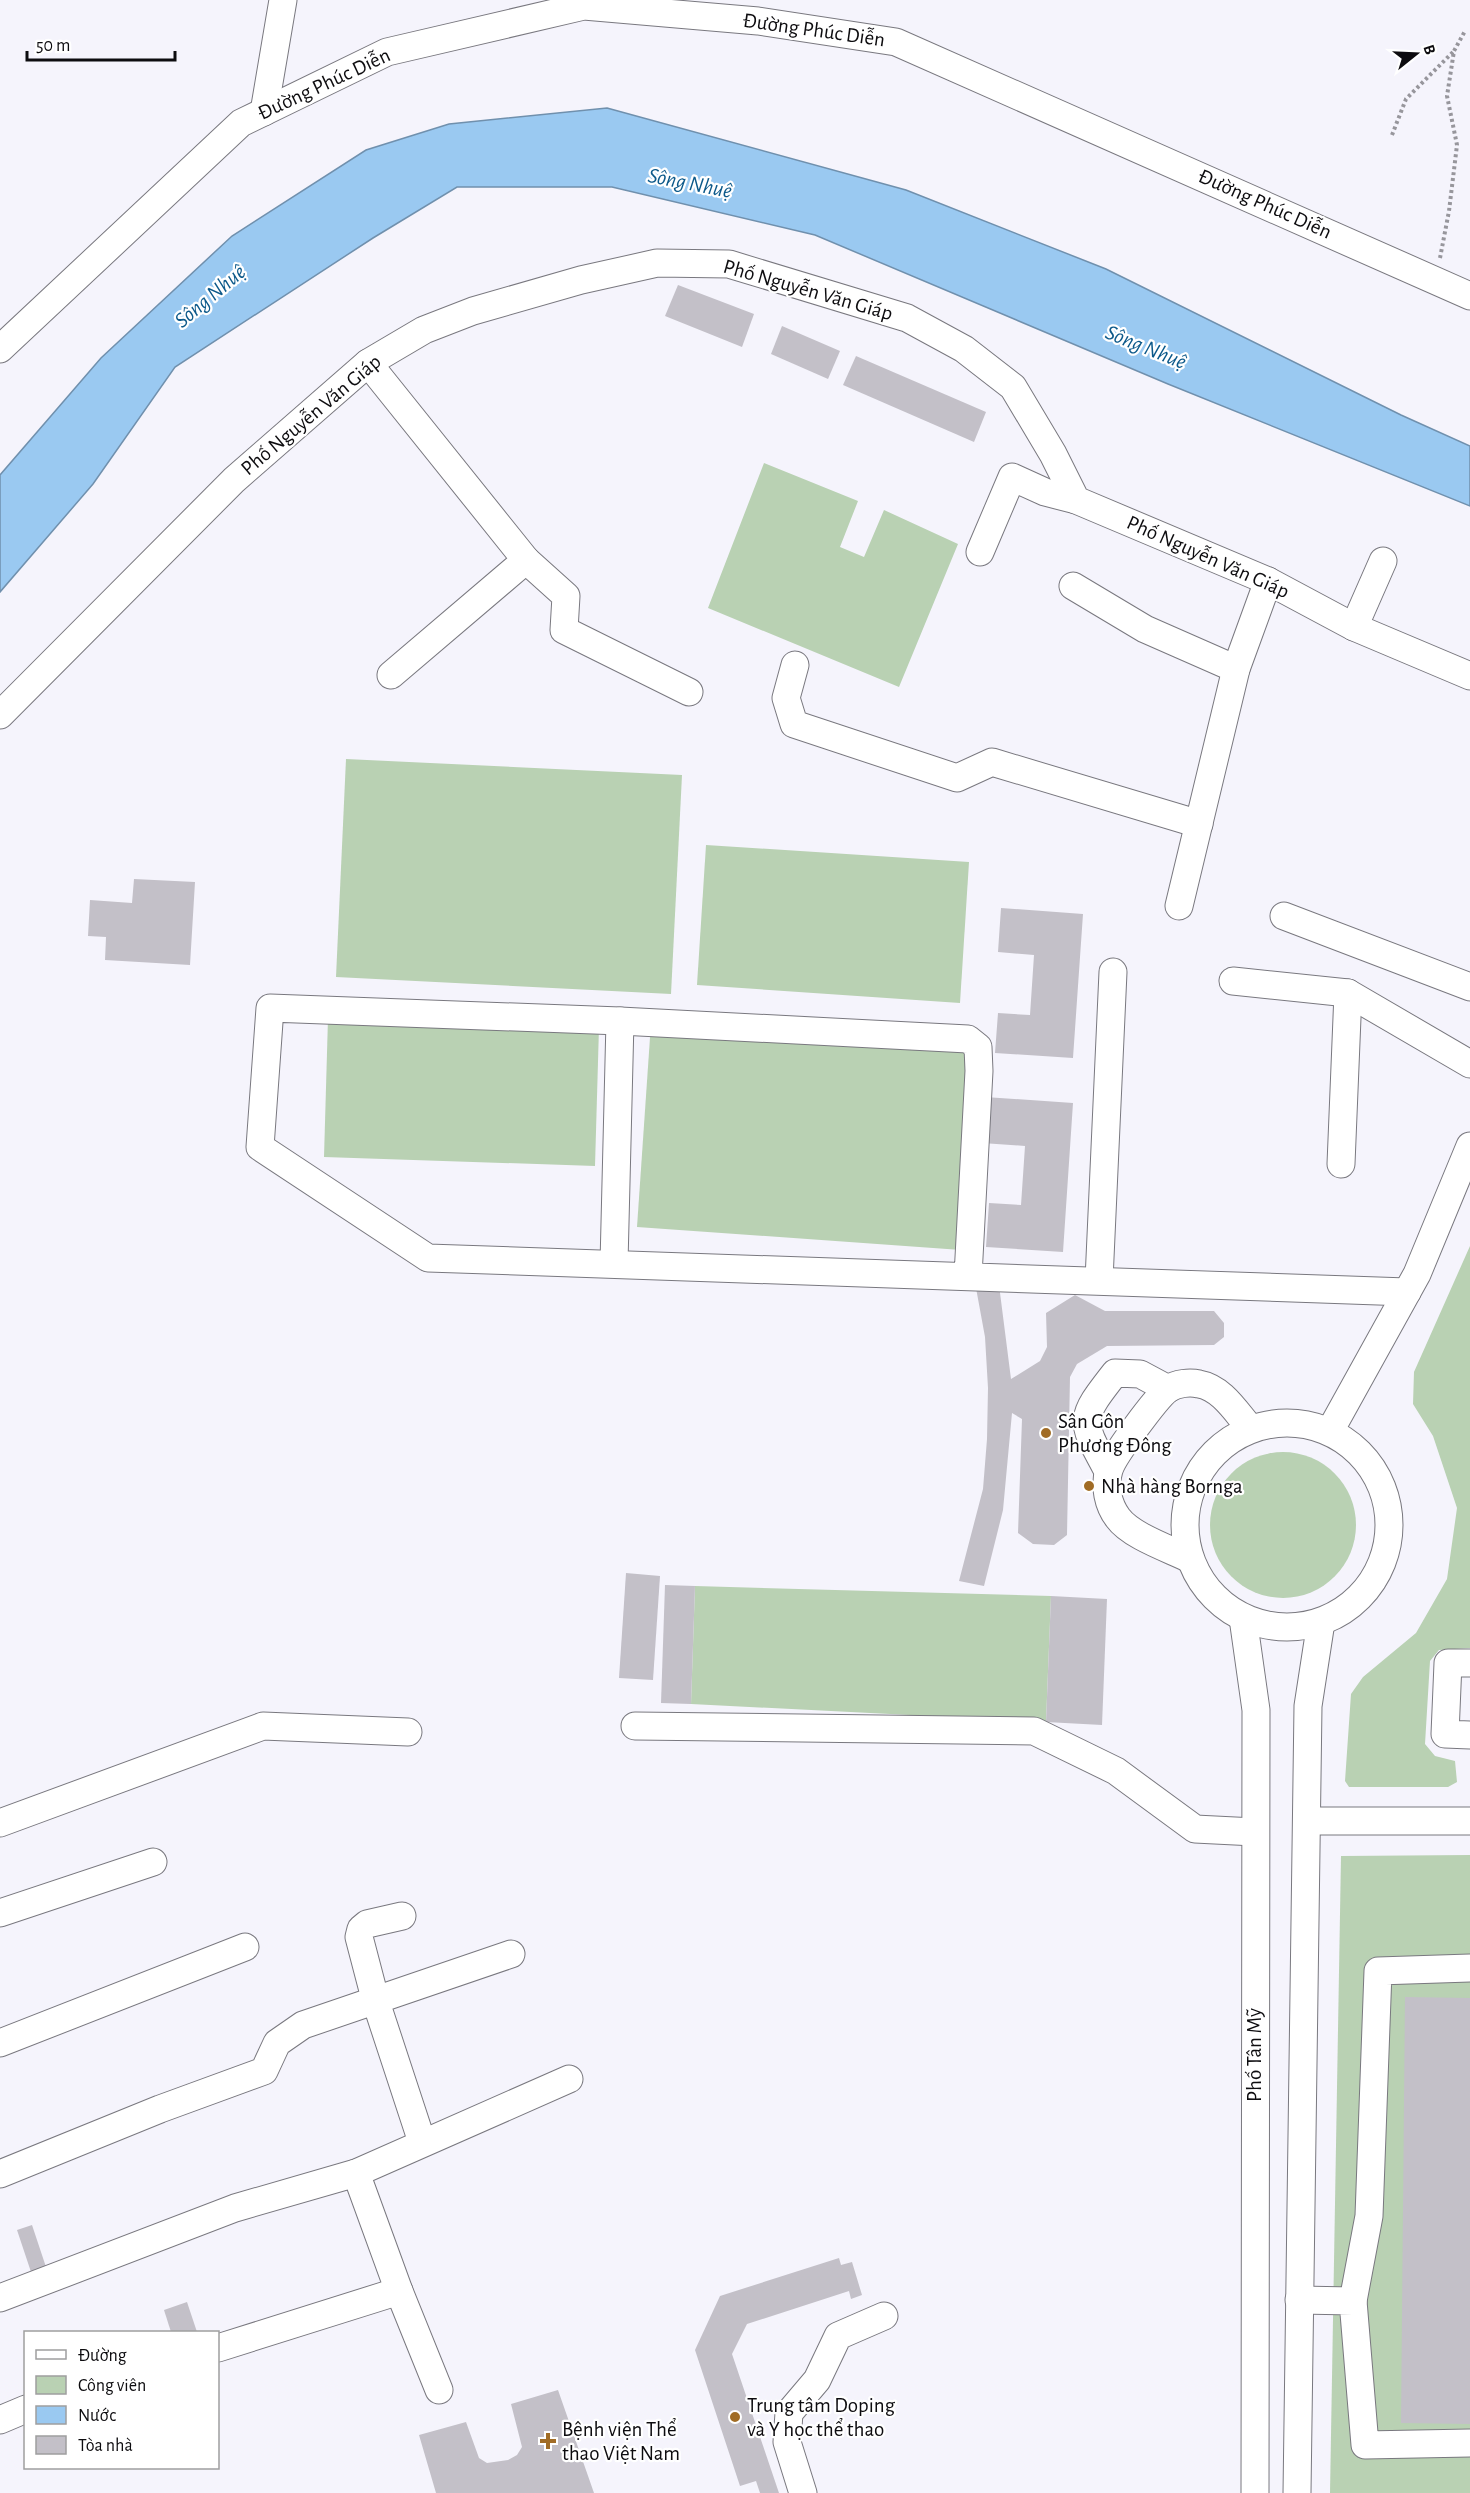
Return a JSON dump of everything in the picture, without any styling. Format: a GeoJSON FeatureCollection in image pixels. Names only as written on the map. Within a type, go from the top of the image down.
{"type":"FeatureCollection","features":[{"type":"Feature","properties":{"kind":"street"},"geometry":{"type":"LineString","coordinates":[[264,112],[283,0]]}},
{"type":"Feature","properties":{"kind":"street","name":"Đường Phúc Diễn"},"geometry":{"type":"LineString","coordinates":[[0,349],[241,123],[387,52],[584,6],[758,21],[896,42],[1470,296]]}},
{"type":"Feature","properties":{"kind":"street","name":"Phố Nguyễn Văn Giáp"},"geometry":{"type":"LineString","coordinates":[[0,715],[234,480],[368,363],[424,330],[473,311],[581,280],[657,263],[729,264],[907,318],[964,349],[1013,387],[1053,454],[1076,500],[1268,581],[1354,627],[1470,676]]}},
{"type":"Feature","properties":{"kind":"street"},"geometry":{"type":"LineString","coordinates":[[368,363],[526,560],[566,596],[564,630],[689,692]]}},
{"type":"Feature","properties":{"kind":"street"},"geometry":{"type":"LineString","coordinates":[[980,552],[1012,477],[1045,492],[1076,500]]}},
{"type":"Feature","properties":{"kind":"street"},"geometry":{"type":"LineString","coordinates":[[391,675],[526,560]]}},
{"type":"Feature","properties":{"kind":"street"},"geometry":{"type":"LineString","coordinates":[[1354,627],[1383,561]]}},
{"type":"Feature","properties":{"kind":"street"},"geometry":{"type":"LineString","coordinates":[[1179,906],[1236,669],[1268,581]]}},
{"type":"Feature","properties":{"kind":"street"},"geometry":{"type":"LineString","coordinates":[[1073,586],[1145,629],[1236,669]]}},
{"type":"Feature","properties":{"kind":"street"},"geometry":{"type":"LineString","coordinates":[[795,665],[786,698],[794,724],[957,778],[992,762],[1199,825]]}},
{"type":"Feature","properties":{"kind":"street"},"geometry":{"type":"LineString","coordinates":[[1284,916],[1470,987]]}},
{"type":"Feature","properties":{"kind":"street"},"geometry":{"type":"LineString","coordinates":[[1099,1280],[1113,972]]}},
{"type":"Feature","properties":{"kind":"street"},"geometry":{"type":"LineString","coordinates":[[1233,981],[1348,993],[1470,1064]]}},
{"type":"Feature","properties":{"kind":"street"},"geometry":{"type":"LineString","coordinates":[[1341,1164],[1348,993]]}},
{"type":"Feature","properties":{"kind":"street"},"geometry":{"type":"LineString","coordinates":[[968,1276],[979,1071],[978,1047],[968,1039],[620,1021],[270,1008],[261,1147],[428,1258],[1407,1292]]}},
{"type":"Feature","properties":{"kind":"street"},"geometry":{"type":"LineString","coordinates":[[614,1263],[620,1021]]}},
{"type":"Feature","properties":{"kind":"street"},"geometry":{"type":"LineString","coordinates":[[1330,1431],[1407,1292],[1470,1146]]}},
{"type":"Feature","properties":{"kind":"street"},"geometry":{"type":"LineString","coordinates":[[1108,1471],[1086,1431],[1090,1406],[1114,1373],[1140,1374],[1168,1389]]}},
{"type":"Feature","properties":{"kind":"street"},"geometry":{"type":"LineString","coordinates":[[1190,1559],[1129,1528],[1118,1519],[1106,1488],[1108,1471],[1116,1452],[1168,1389],[1184,1383],[1200,1384],[1217,1391],[1250,1428]]}},
{"type":"Feature","properties":{"kind":"street"},"geometry":{"type":"LineString","coordinates":[[1277,1422],[1304,1423],[1330,1431],[1359,1451],[1379,1479],[1389,1513],[1387,1548],[1374,1580],[1351,1606],[1321,1622],[1295,1628],[1268,1626],[1243,1618],[1220,1604],[1202,1583],[1190,1559],[1184,1528],[1188,1496],[1201,1467],[1223,1444],[1250,1428],[1277,1422]]}},
{"type":"Feature","properties":{"kind":"street","name":"Phố Tân Mỹ"},"geometry":{"type":"LineString","coordinates":[[1243,1618],[1256,1710],[1255,2493]]}},
{"type":"Feature","properties":{"kind":"street"},"geometry":{"type":"LineString","coordinates":[[1297,2493],[1308,1706],[1321,1622]]}},
{"type":"Feature","properties":{"kind":"street"},"geometry":{"type":"LineString","coordinates":[[1470,1664],[1448,1663],[1445,1734],[1470,1735]]}},
{"type":"Feature","properties":{"kind":"street"},"geometry":{"type":"LineString","coordinates":[[0,1823],[263,1726],[408,1732]]}},
{"type":"Feature","properties":{"kind":"street"},"geometry":{"type":"LineString","coordinates":[[635,1726],[1034,1731],[1116,1771],[1195,1829],[1256,1832]]}},
{"type":"Feature","properties":{"kind":"street"},"geometry":{"type":"LineString","coordinates":[[1307,1821],[1470,1821]]}},
{"type":"Feature","properties":{"kind":"street"},"geometry":{"type":"LineString","coordinates":[[0,1913],[153,1862]]}},
{"type":"Feature","properties":{"kind":"street"},"geometry":{"type":"LineString","coordinates":[[402,1916],[368,1924],[361,1929],[361,1949],[422,2142]]}},
{"type":"Feature","properties":{"kind":"street"},"geometry":{"type":"LineString","coordinates":[[0,2043],[245,1947]]}},
{"type":"Feature","properties":{"kind":"street"},"geometry":{"type":"LineString","coordinates":[[0,2174],[160,2109],[264,2071],[277,2043],[303,2025],[512,1954]]}},
{"type":"Feature","properties":{"kind":"street"},"geometry":{"type":"LineString","coordinates":[[1470,1968],[1378,1971],[1369,2216],[1353,2301],[1365,2445],[1470,2443]]}},
{"type":"Feature","properties":{"kind":"street"},"geometry":{"type":"LineString","coordinates":[[0,2298],[235,2208],[356,2173],[569,2079]]}},
{"type":"Feature","properties":{"kind":"street"},"geometry":{"type":"LineString","coordinates":[[356,2173],[399,2291],[439,2390]]}},
{"type":"Feature","properties":{"kind":"street"},"geometry":{"type":"LineString","coordinates":[[219,2348],[399,2291]]}},
{"type":"Feature","properties":{"kind":"street"},"geometry":{"type":"LineString","coordinates":[[1299,2300],[1353,2301]]}},
{"type":"Feature","properties":{"kind":"street"},"geometry":{"type":"LineString","coordinates":[[803,2493],[787,2442],[789,2413],[817,2380],[838,2336],[884,2316]]}},
{"type":"Feature","properties":{"kind":"street"},"geometry":{"type":"LineString","coordinates":[[0,2420],[24,2410]]}},
{"type":"Feature","properties":{"kind":"path"},"geometry":{"type":"LineString","coordinates":[[1392,135],[1406,99],[1454,51],[1465,31]]}},
{"type":"Feature","properties":{"kind":"path"},"geometry":{"type":"LineString","coordinates":[[1436,279],[1449,212],[1457,145],[1447,96],[1454,51]]}},
{"type":"Feature","properties":{"kind":"green space"},"geometry":{"type":"Polygon","coordinates":[[[764,463],[858,501],[840,547],[864,557],[884,510],[958,544],[899,687],[708,608],[764,463]]]}},
{"type":"Feature","properties":{"kind":"green space"},"geometry":{"type":"Polygon","coordinates":[[[346,759],[682,775],[671,994],[336,977],[346,759]]]}},
{"type":"Feature","properties":{"kind":"green space"},"geometry":{"type":"Polygon","coordinates":[[[706,845],[969,862],[960,1003],[697,985],[706,845]]]}},
{"type":"Feature","properties":{"kind":"green space"},"geometry":{"type":"Polygon","coordinates":[[[328,1018],[599,1027],[595,1166],[324,1157],[328,1018]]]}},
{"type":"Feature","properties":{"kind":"green space"},"geometry":{"type":"Polygon","coordinates":[[[651,1023],[975,1046],[961,1250],[637,1227],[651,1023]]]}},
{"type":"Feature","properties":{"kind":"green space"},"geometry":{"type":"Polygon","coordinates":[[[1470,1246],[1470,1648],[1439,1650],[1430,1661],[1425,1744],[1435,1756],[1455,1761],[1457,1782],[1448,1787],[1349,1787],[1345,1781],[1351,1694],[1363,1677],[1416,1633],[1447,1579],[1457,1508],[1433,1436],[1413,1404],[1414,1372],[1470,1246]]]}},
{"type":"Feature","properties":{"kind":"green space"},"geometry":{"type":"Polygon","coordinates":[[[1283,1452],[1311,1458],[1334,1474],[1350,1497],[1356,1525],[1350,1553],[1334,1576],[1311,1592],[1283,1598],[1255,1592],[1232,1576],[1216,1553],[1210,1525],[1216,1497],[1232,1474],[1255,1458],[1283,1452]]]}},
{"type":"Feature","properties":{"kind":"green space"},"geometry":{"type":"Polygon","coordinates":[[[695,1586],[1051,1596],[1046,1722],[691,1704],[695,1586]]]}},
{"type":"Feature","properties":{"kind":"green space"},"geometry":{"type":"Polygon","coordinates":[[[1470,1855],[1470,2493],[1330,2493],[1341,1856],[1470,1855]]]}},
{"type":"Feature","properties":{"kind":"water","name":"Sông Nhuệ"},"geometry":{"type":"Polygon","coordinates":[[[607,108],[906,190],[1106,269],[1401,415],[1470,446],[1470,506],[1168,384],[815,235],[612,187],[457,187],[373,238],[175,367],[93,484],[0,592],[0,475],[101,358],[232,236],[366,150],[449,124],[607,108]]]}},
{"type":"Feature","properties":{"kind":"building"},"geometry":{"type":"Polygon","coordinates":[[[678,285],[754,314],[742,347],[665,316],[678,285]]]}},
{"type":"Feature","properties":{"kind":"building"},"geometry":{"type":"Polygon","coordinates":[[[782,326],[840,351],[828,379],[771,354],[782,326]]]}},
{"type":"Feature","properties":{"kind":"building"},"geometry":{"type":"Polygon","coordinates":[[[856,356],[986,412],[974,442],[843,385],[856,356]]]}},
{"type":"Feature","properties":{"kind":"building"},"geometry":{"type":"Polygon","coordinates":[[[134,879],[195,882],[190,965],[105,960],[106,937],[88,936],[90,900],[132,903],[134,879]]]}},
{"type":"Feature","properties":{"kind":"building"},"geometry":{"type":"Polygon","coordinates":[[[1001,908],[1083,914],[1073,1058],[995,1053],[998,1013],[1030,1015],[1034,955],[998,952],[1001,908]]]}},
{"type":"Feature","properties":{"kind":"building"},"geometry":{"type":"Polygon","coordinates":[[[985,1097],[1073,1103],[1063,1252],[986,1247],[989,1203],[1021,1205],[1025,1146],[982,1143],[985,1097]]]}},
{"type":"Feature","properties":{"kind":"building","name":"Sân Gôn Phương Đông"},"geometry":{"type":"Polygon","coordinates":[[[999,1285],[1011,1379],[1040,1361],[1047,1347],[1046,1313],[1075,1295],[1105,1311],[1214,1311],[1224,1323],[1224,1337],[1214,1345],[1107,1346],[1077,1364],[1070,1377],[1067,1535],[1054,1545],[1033,1544],[1018,1533],[1022,1419],[1012,1413],[1003,1510],[984,1586],[959,1581],[983,1489],[987,1439],[988,1388],[985,1337],[976,1288],[999,1285]]]}},
{"type":"Feature","properties":{"kind":"building"},"geometry":{"type":"Polygon","coordinates":[[[626,1573],[660,1576],[653,1680],[619,1678],[626,1573]]]}},
{"type":"Feature","properties":{"kind":"building"},"geometry":{"type":"Polygon","coordinates":[[[665,1585],[695,1586],[691,1704],[661,1703],[665,1585]]]}},
{"type":"Feature","properties":{"kind":"building"},"geometry":{"type":"Polygon","coordinates":[[[1051,1596],[1107,1599],[1102,1725],[1046,1722],[1051,1596]]]}},
{"type":"Feature","properties":{"kind":"building"},"geometry":{"type":"Polygon","coordinates":[[[1405,1997],[1470,1998],[1470,2424],[1401,2423],[1405,1997]]]}},
{"type":"Feature","properties":{"kind":"building"},"geometry":{"type":"Polygon","coordinates":[[[32,2225],[48,2273],[33,2278],[17,2230],[32,2225]]]}},
{"type":"Feature","properties":{"kind":"building","name":"Trung tâm Doping và Y học thể thao"},"geometry":{"type":"Polygon","coordinates":[[[839,2258],[841,2265],[852,2262],[862,2295],[851,2299],[849,2291],[747,2324],[732,2354],[779,2493],[760,2493],[756,2481],[740,2486],[695,2350],[720,2296],[839,2258]]]}},
{"type":"Feature","properties":{"kind":"building"},"geometry":{"type":"Polygon","coordinates":[[[187,2302],[197,2331],[171,2331],[164,2310],[187,2302]]]}},
{"type":"Feature","properties":{"kind":"building","name":"Bệnh viện Thể thao Việt Nam"},"geometry":{"type":"Polygon","coordinates":[[[558,2390],[594,2493],[436,2493],[419,2435],[466,2422],[479,2458],[487,2463],[508,2460],[517,2455],[522,2447],[511,2404],[558,2390]]]}},
{"type":"Feature","properties":{"kind":"place","name":"Sân Gôn Phương Đông"},"geometry":{"type":"Point","coordinates":[1046,1433]}},
{"type":"Feature","properties":{"kind":"place","name":"Nhà hàng Bornga"},"geometry":{"type":"Point","coordinates":[1089,1486]}},
{"type":"Feature","properties":{"kind":"place","name":"Trung tâm Doping và Y học thể thao"},"geometry":{"type":"Point","coordinates":[735,2417]}},
{"type":"Feature","properties":{"kind":"place","name":"Bệnh viện Thể thao Việt Nam"},"geometry":{"type":"Point","coordinates":[548,2441]}}]}
